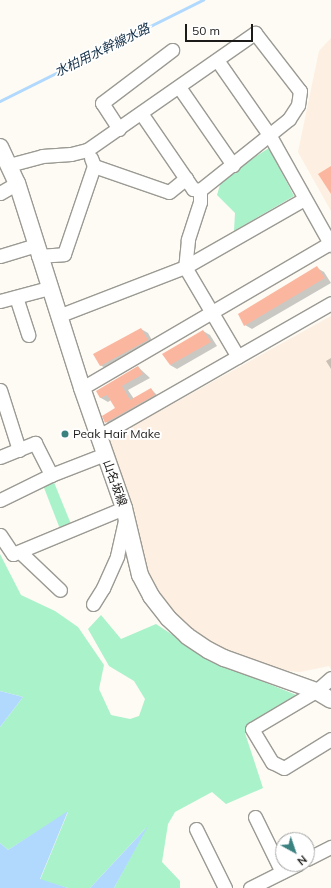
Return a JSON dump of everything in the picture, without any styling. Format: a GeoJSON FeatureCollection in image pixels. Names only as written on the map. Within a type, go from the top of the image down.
{"type":"FeatureCollection","features":[{"type":"Feature","properties":{"kind":"main road","name":"山名坂線"},"geometry":{"type":"LineString","coordinates":[[0,147],[17,183],[58,316],[104,454],[125,511],[140,575],[151,596],[168,618],[187,636],[224,658],[316,690],[331,700]]}},
{"type":"Feature","properties":{"kind":"street"},"geometry":{"type":"LineString","coordinates":[[9,165],[42,156],[71,154],[87,150],[255,33],[300,91],[298,104],[289,119],[270,136],[200,190],[194,189],[141,113]]}},
{"type":"Feature","properties":{"kind":"street"},"geometry":{"type":"LineString","coordinates":[[119,129],[102,103],[172,50]]}},
{"type":"Feature","properties":{"kind":"street"},"geometry":{"type":"LineString","coordinates":[[82,388],[210,312],[330,244],[270,136],[217,60]]}},
{"type":"Feature","properties":{"kind":"street"},"geometry":{"type":"LineString","coordinates":[[179,87],[233,165]]}},
{"type":"Feature","properties":{"kind":"street"},"geometry":{"type":"LineString","coordinates":[[0,256],[37,250],[64,254],[94,166],[87,150]]}},
{"type":"Feature","properties":{"kind":"street"},"geometry":{"type":"LineString","coordinates":[[94,166],[169,192],[186,178]]}},
{"type":"Feature","properties":{"kind":"street"},"geometry":{"type":"LineString","coordinates":[[0,193],[17,183]]}},
{"type":"Feature","properties":{"kind":"street"},"geometry":{"type":"LineString","coordinates":[[200,190],[200,202],[188,240],[184,267],[238,357]]}},
{"type":"Feature","properties":{"kind":"street"},"geometry":{"type":"LineString","coordinates":[[58,316],[184,267],[304,199]]}},
{"type":"Feature","properties":{"kind":"street"},"geometry":{"type":"LineString","coordinates":[[0,301],[49,288]]}},
{"type":"Feature","properties":{"kind":"street"},"geometry":{"type":"LineString","coordinates":[[16,297],[28,335]]}},
{"type":"Feature","properties":{"kind":"street"},"geometry":{"type":"LineString","coordinates":[[98,436],[331,303]]}},
{"type":"Feature","properties":{"kind":"street"},"geometry":{"type":"LineString","coordinates":[[0,390],[6,426],[19,450]]}},
{"type":"Feature","properties":{"kind":"street"},"geometry":{"type":"LineString","coordinates":[[0,457],[35,444],[51,475]]}},
{"type":"Feature","properties":{"kind":"street"},"geometry":{"type":"LineString","coordinates":[[0,500],[51,475],[104,454]]}},
{"type":"Feature","properties":{"kind":"street"},"geometry":{"type":"LineString","coordinates":[[0,535],[13,554],[125,511]]}},
{"type":"Feature","properties":{"kind":"street"},"geometry":{"type":"LineString","coordinates":[[92,604],[103,588],[116,556],[125,511]]}},
{"type":"Feature","properties":{"kind":"street"},"geometry":{"type":"LineString","coordinates":[[20,552],[60,590]]}},
{"type":"Feature","properties":{"kind":"street"},"geometry":{"type":"LineString","coordinates":[[331,678],[316,690],[252,729],[272,762],[284,768],[331,739]]}},
{"type":"Feature","properties":{"kind":"street"},"geometry":{"type":"LineString","coordinates":[[255,817],[275,858]]}},
{"type":"Feature","properties":{"kind":"street"},"geometry":{"type":"LineString","coordinates":[[196,828],[225,888]]}},
{"type":"Feature","properties":{"kind":"street"},"geometry":{"type":"LineString","coordinates":[[315,855],[331,848]]}},
{"type":"Feature","properties":{"kind":"street"},"geometry":{"type":"LineString","coordinates":[[250,888],[282,872]]}},
{"type":"Feature","properties":{"kind":"shaded area"},"geometry":{"type":"Polygon","coordinates":[[[331,38],[331,211],[298,152],[319,51],[331,38]]]}},
{"type":"Feature","properties":{"kind":"shaded area"},"geometry":{"type":"Polygon","coordinates":[[[331,316],[331,669],[329,666],[300,672],[288,671],[215,646],[196,634],[165,604],[149,578],[132,506],[106,441],[331,316]]]}},
{"type":"Feature","properties":{"kind":"green space"},"geometry":{"type":"Polygon","coordinates":[[[269,148],[294,196],[234,231],[235,213],[217,195],[222,178],[269,148]]]}},
{"type":"Feature","properties":{"kind":"green space"},"geometry":{"type":"Polygon","coordinates":[[[51,475],[73,529],[62,534],[41,480],[51,475]]]}},
{"type":"Feature","properties":{"kind":"green space"},"geometry":{"type":"Polygon","coordinates":[[[0,554],[21,595],[55,611],[78,627],[104,665],[99,689],[111,715],[130,719],[139,716],[145,699],[134,681],[109,666],[88,629],[101,615],[121,639],[156,624],[214,662],[299,696],[245,733],[263,788],[226,804],[212,792],[175,812],[168,824],[162,862],[180,881],[180,888],[114,888],[146,828],[90,888],[68,888],[40,880],[68,812],[8,850],[0,843],[0,727],[23,697],[0,691],[0,554]]]}},
{"type":"Feature","properties":{"kind":"water"},"geometry":{"type":"Polygon","coordinates":[[[0,691],[23,697],[0,727],[0,691]]]}},
{"type":"Feature","properties":{"kind":"water"},"geometry":{"type":"Polygon","coordinates":[[[68,811],[40,879],[68,888],[0,888],[0,843],[8,850],[68,811]]]}},
{"type":"Feature","properties":{"kind":"water"},"geometry":{"type":"Polygon","coordinates":[[[148,826],[114,888],[90,888],[148,826]]]}},
{"type":"Feature","properties":{"kind":"building"},"geometry":{"type":"Polygon","coordinates":[[[331,166],[331,194],[318,174],[331,166]]]}},
{"type":"Feature","properties":{"kind":"building"},"geometry":{"type":"Polygon","coordinates":[[[317,266],[325,278],[244,326],[238,314],[317,266]]]}},
{"type":"Feature","properties":{"kind":"building"},"geometry":{"type":"Polygon","coordinates":[[[141,328],[148,340],[100,366],[93,354],[141,328]]]}},
{"type":"Feature","properties":{"kind":"building"},"geometry":{"type":"Polygon","coordinates":[[[203,330],[211,342],[170,365],[162,354],[203,330]]]}},
{"type":"Feature","properties":{"kind":"building"},"geometry":{"type":"Polygon","coordinates":[[[138,366],[143,374],[122,386],[130,400],[151,388],[155,395],[105,423],[102,416],[115,408],[107,395],[100,398],[96,391],[138,366]]]}},
{"type":"Feature","properties":{"kind":"waterway","name":"水柏用水幹線水路"},"geometry":{"type":"LineString","coordinates":[[0,101],[203,0]]}},
{"type":"Feature","properties":{"kind":"place","name":"Peak Hair Make"},"geometry":{"type":"Point","coordinates":[65,434]}}]}
